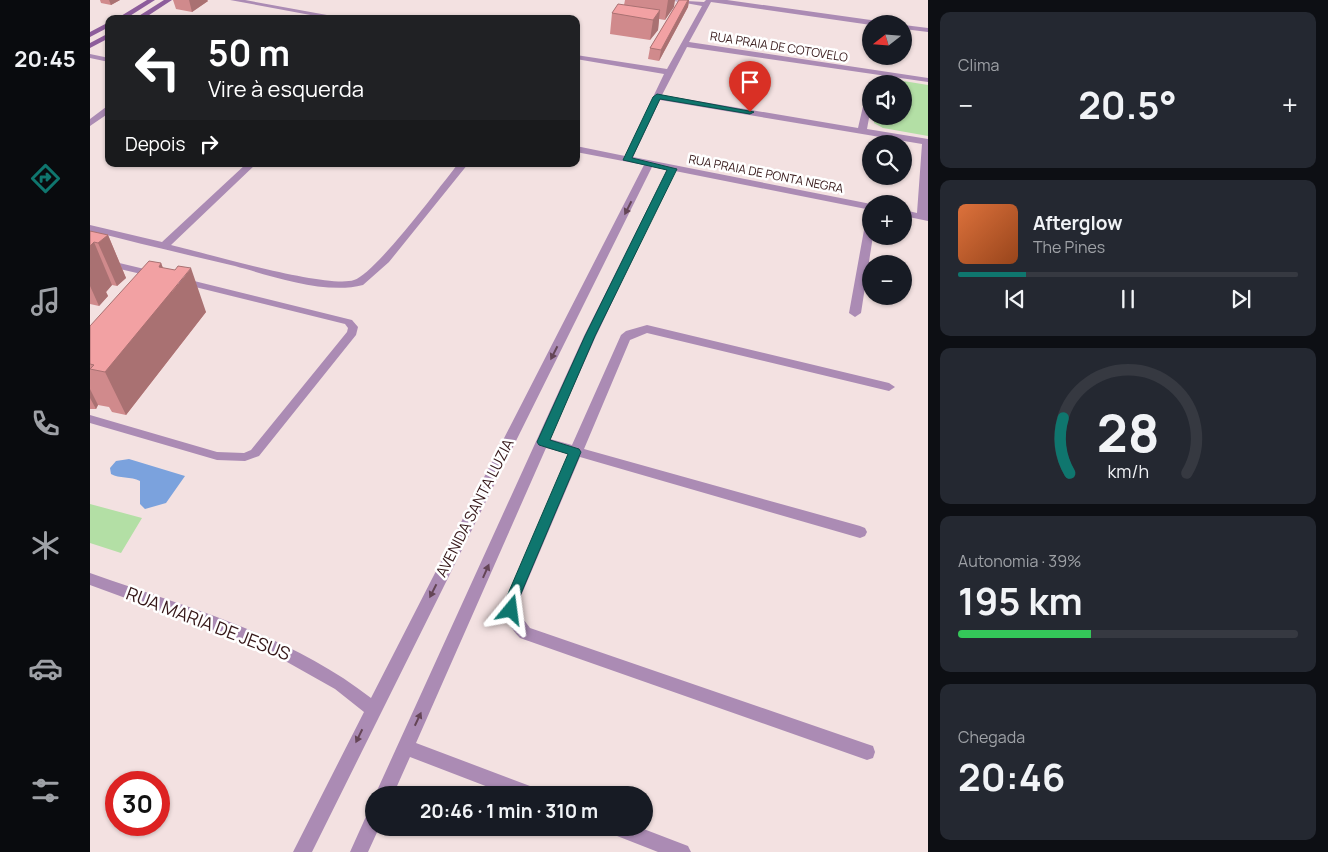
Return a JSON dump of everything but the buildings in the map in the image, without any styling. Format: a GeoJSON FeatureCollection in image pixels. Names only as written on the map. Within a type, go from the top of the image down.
{"type":"FeatureCollection","features":[{"type":"Feature","properties":{"kind":"main road"},"geometry":{"type":"LineString","coordinates":[[126,15],[152,0]]}},
{"type":"Feature","properties":{"kind":"main road"},"geometry":{"type":"LineString","coordinates":[[144,15],[169,0]]}},
{"type":"Feature","properties":{"kind":"main road"},"geometry":{"type":"LineString","coordinates":[[90,35],[105,26]]}},
{"type":"Feature","properties":{"kind":"main road"},"geometry":{"type":"LineString","coordinates":[[90,46],[105,37]]}},
{"type":"Feature","properties":{"kind":"street"},"geometry":{"type":"LineString","coordinates":[[233,0],[322,15]]}},
{"type":"Feature","properties":{"kind":"street"},"geometry":{"type":"LineString","coordinates":[[672,0],[709,2],[862,21]]}},
{"type":"Feature","properties":{"kind":"street"},"geometry":{"type":"LineString","coordinates":[[627,160],[669,72],[709,2]]}},
{"type":"Feature","properties":{"kind":"street"},"geometry":{"type":"LineString","coordinates":[[912,28],[928,30]]}},
{"type":"Feature","properties":{"kind":"street","name":"RUA PRAIA DE COTOVELO"},"geometry":{"type":"LineString","coordinates":[[685,44],[928,80]]}},
{"type":"Feature","properties":{"kind":"street"},"geometry":{"type":"LineString","coordinates":[[90,56],[105,59]]}},
{"type":"Feature","properties":{"kind":"street"},"geometry":{"type":"LineString","coordinates":[[580,58],[669,72]]}},
{"type":"Feature","properties":{"kind":"street"},"geometry":{"type":"LineString","coordinates":[[657,97],[928,142],[925,217],[912,215]]}},
{"type":"Feature","properties":{"kind":"street"},"geometry":{"type":"LineString","coordinates":[[90,123],[105,112]]}},
{"type":"Feature","properties":{"kind":"street"},"geometry":{"type":"LineString","coordinates":[[862,131],[863,125]]}},
{"type":"Feature","properties":{"kind":"street","name":"RUA PRAIA DE PONTA NEGRA"},"geometry":{"type":"LineString","coordinates":[[580,151],[862,205]]}},
{"type":"Feature","properties":{"kind":"street","name":"AVENIDA SANTA LUZIA"},"geometry":{"type":"LineString","coordinates":[[302,852],[649,164]]}},
{"type":"Feature","properties":{"kind":"street"},"geometry":{"type":"LineString","coordinates":[[164,246],[248,167]]}},
{"type":"Feature","properties":{"kind":"street"},"geometry":{"type":"LineString","coordinates":[[90,228],[304,280],[344,286],[359,283],[385,260],[460,167]]}},
{"type":"Feature","properties":{"kind":"street","name":"AVENIDA SANTA LUZIA"},"geometry":{"type":"LineString","coordinates":[[388,786],[590,336],[672,169]]}},
{"type":"Feature","properties":{"kind":"street"},"geometry":{"type":"LineString","coordinates":[[854,312],[866,245]]}},
{"type":"Feature","properties":{"kind":"street"},"geometry":{"type":"LineString","coordinates":[[867,752],[526,633],[515,624],[511,610],[514,596],[625,338],[637,331],[647,329],[889,387]]}},
{"type":"Feature","properties":{"kind":"street"},"geometry":{"type":"LineString","coordinates":[[543,442],[860,532]]}},
{"type":"Feature","properties":{"kind":"street","name":"RUA MARIA DE JESUS"},"geometry":{"type":"LineString","coordinates":[[90,579],[269,644],[341,684],[373,709]]}},
{"type":"Feature","properties":{"kind":"street"},"geometry":{"type":"LineString","coordinates":[[405,747],[508,786]]}},
{"type":"Feature","properties":{"kind":"street"},"geometry":{"type":"LineString","coordinates":[[358,852],[366,836]]}},
{"type":"Feature","properties":{"kind":"street"},"geometry":{"type":"LineString","coordinates":[[639,836],[682,852]]}},
{"type":"Feature","properties":{"kind":"lane"},"geometry":{"type":"LineString","coordinates":[[90,259],[348,322],[353,328],[352,333],[254,453],[245,457],[217,456],[90,419]]}},
{"type":"Feature","properties":{"kind":"green space"},"geometry":{"type":"Polygon","coordinates":[[[912,82],[928,85],[928,136],[883,128],[878,125],[912,125],[912,82]]]}},
{"type":"Feature","properties":{"kind":"green space"},"geometry":{"type":"Polygon","coordinates":[[[90,504],[142,518],[121,553],[90,543],[90,504]]]}},
{"type":"Feature","properties":{"kind":"water"},"geometry":{"type":"Polygon","coordinates":[[[129,459],[185,476],[166,503],[145,509],[140,504],[140,481],[111,474],[110,468],[116,461],[129,459]]]}},
{"type":"Feature","properties":{"kind":"route"},"geometry":{"type":"LineString","coordinates":[[511,610],[514,596],[575,452],[543,442],[590,336],[672,169],[627,160],[657,97],[750,112]]}}]}
